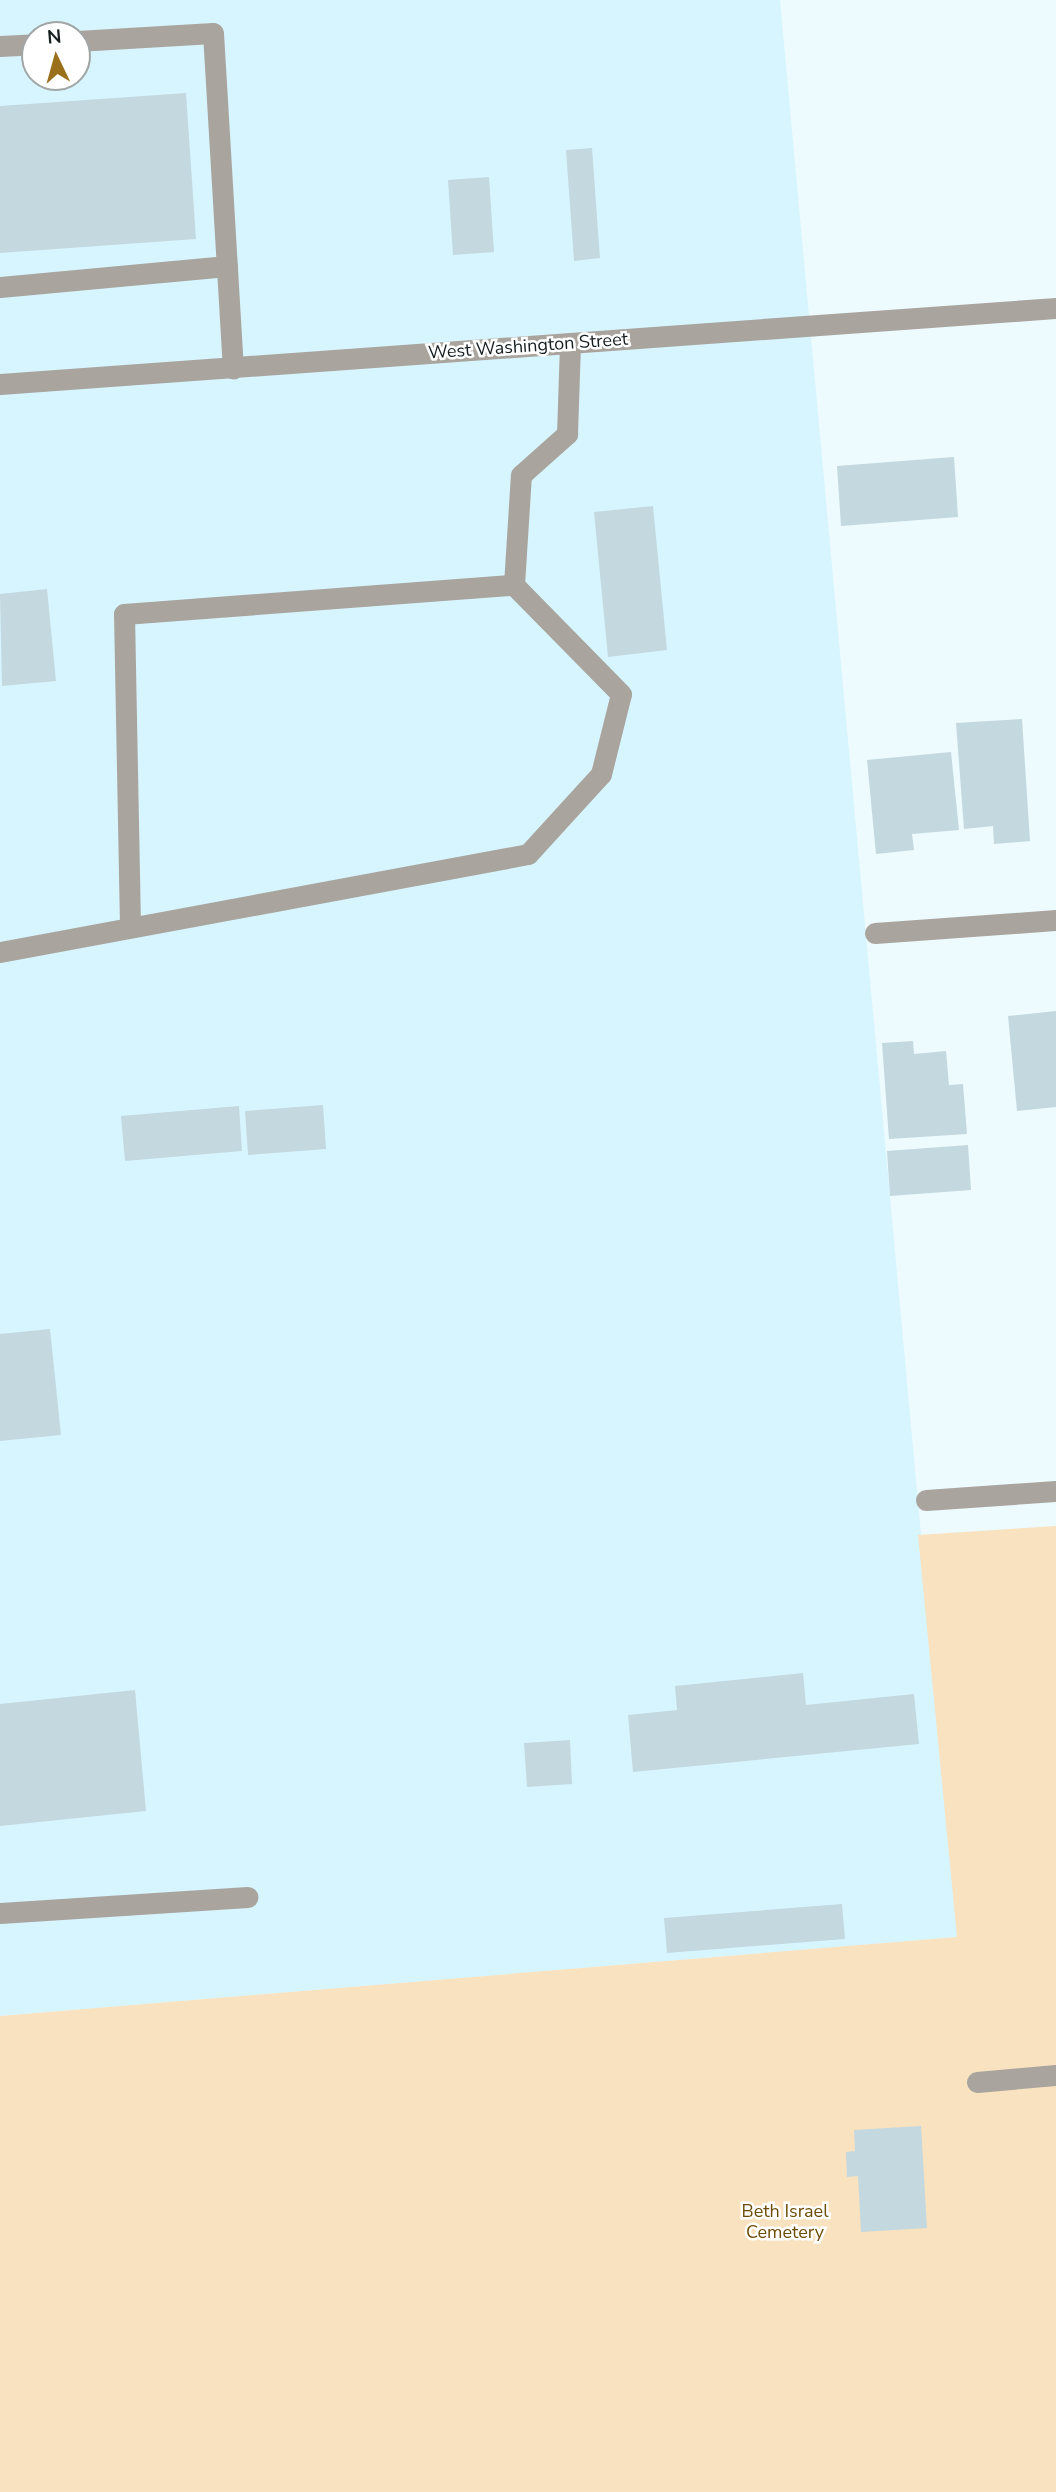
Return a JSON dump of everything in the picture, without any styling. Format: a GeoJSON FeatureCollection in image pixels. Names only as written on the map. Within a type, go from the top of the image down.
{"type":"FeatureCollection","features":[{"type":"Feature","properties":{"kind":"street"},"geometry":{"type":"LineString","coordinates":[[91,40],[213,33],[233,368]]}},
{"type":"Feature","properties":{"kind":"street"},"geometry":{"type":"LineString","coordinates":[[0,46],[21,45]]}},
{"type":"Feature","properties":{"kind":"street"},"geometry":{"type":"LineString","coordinates":[[0,287],[227,266]]}},
{"type":"Feature","properties":{"kind":"street","name":"West Washington Street"},"geometry":{"type":"LineString","coordinates":[[0,384],[1056,308]]}},
{"type":"Feature","properties":{"kind":"street"},"geometry":{"type":"LineString","coordinates":[[0,952],[528,853],[601,774],[621,694],[514,585],[521,475],[567,434],[570,343]]}},
{"type":"Feature","properties":{"kind":"street"},"geometry":{"type":"LineString","coordinates":[[130,926],[124,614],[514,585]]}},
{"type":"Feature","properties":{"kind":"street"},"geometry":{"type":"LineString","coordinates":[[875,933],[1056,920]]}},
{"type":"Feature","properties":{"kind":"street"},"geometry":{"type":"LineString","coordinates":[[926,1500],[1056,1492]]}},
{"type":"Feature","properties":{"kind":"street"},"geometry":{"type":"LineString","coordinates":[[0,1913],[247,1897]]}},
{"type":"Feature","properties":{"kind":"street"},"geometry":{"type":"LineString","coordinates":[[977,2082],[1056,2076]]}},
{"type":"Feature","properties":{"kind":"shaded area"},"geometry":{"type":"Polygon","coordinates":[[[0,0],[780,0],[958,1937],[0,2016],[0,0]]]}},
{"type":"Feature","properties":{"kind":"green space","name":"Beth Israel Cemetery"},"geometry":{"type":"Polygon","coordinates":[[[1056,1526],[1056,2492],[0,2492],[0,2016],[957,1937],[918,1535],[1056,1526]]]}},
{"type":"Feature","properties":{"kind":"building"},"geometry":{"type":"Polygon","coordinates":[[[186,93],[196,239],[0,253],[0,106],[186,93]]]}},
{"type":"Feature","properties":{"kind":"building"},"geometry":{"type":"Polygon","coordinates":[[[592,148],[600,258],[574,261],[566,150],[592,148]]]}},
{"type":"Feature","properties":{"kind":"building"},"geometry":{"type":"Polygon","coordinates":[[[489,177],[494,252],[453,255],[448,180],[489,177]]]}},
{"type":"Feature","properties":{"kind":"building"},"geometry":{"type":"Polygon","coordinates":[[[954,457],[958,517],[841,526],[837,466],[954,457]]]}},
{"type":"Feature","properties":{"kind":"building"},"geometry":{"type":"Polygon","coordinates":[[[653,506],[667,650],[608,657],[594,512],[653,506]]]}},
{"type":"Feature","properties":{"kind":"building"},"geometry":{"type":"Polygon","coordinates":[[[47,589],[56,681],[2,686],[0,594],[47,589]]]}},
{"type":"Feature","properties":{"kind":"building"},"geometry":{"type":"Polygon","coordinates":[[[1022,719],[1030,841],[994,844],[993,826],[964,829],[956,723],[1022,719]]]}},
{"type":"Feature","properties":{"kind":"building"},"geometry":{"type":"Polygon","coordinates":[[[951,752],[959,830],[912,834],[914,850],[876,854],[867,760],[951,752]]]}},
{"type":"Feature","properties":{"kind":"building"},"geometry":{"type":"Polygon","coordinates":[[[1056,1011],[1056,1107],[1017,1111],[1008,1016],[1056,1011]]]}},
{"type":"Feature","properties":{"kind":"building"},"geometry":{"type":"Polygon","coordinates":[[[913,1041],[914,1054],[946,1051],[949,1085],[963,1084],[967,1134],[889,1139],[882,1043],[913,1041]]]}},
{"type":"Feature","properties":{"kind":"building"},"geometry":{"type":"Polygon","coordinates":[[[323,1105],[326,1149],[248,1155],[245,1111],[323,1105]]]}},
{"type":"Feature","properties":{"kind":"building"},"geometry":{"type":"Polygon","coordinates":[[[239,1106],[242,1151],[125,1161],[121,1116],[239,1106]]]}},
{"type":"Feature","properties":{"kind":"building"},"geometry":{"type":"Polygon","coordinates":[[[968,1145],[971,1190],[890,1196],[887,1151],[968,1145]]]}},
{"type":"Feature","properties":{"kind":"building"},"geometry":{"type":"Polygon","coordinates":[[[50,1329],[61,1435],[0,1441],[0,1334],[50,1329]]]}},
{"type":"Feature","properties":{"kind":"building"},"geometry":{"type":"Polygon","coordinates":[[[803,1673],[806,1705],[914,1694],[919,1744],[633,1772],[628,1715],[677,1710],[675,1686],[803,1673]]]}},
{"type":"Feature","properties":{"kind":"building"},"geometry":{"type":"Polygon","coordinates":[[[135,1690],[146,1811],[0,1826],[0,1704],[135,1690]]]}},
{"type":"Feature","properties":{"kind":"building"},"geometry":{"type":"Polygon","coordinates":[[[570,1740],[572,1784],[527,1787],[524,1743],[570,1740]]]}},
{"type":"Feature","properties":{"kind":"building"},"geometry":{"type":"Polygon","coordinates":[[[842,1904],[845,1939],[667,1953],[664,1918],[842,1904]]]}},
{"type":"Feature","properties":{"kind":"building"},"geometry":{"type":"Polygon","coordinates":[[[921,2126],[927,2228],[861,2232],[858,2176],[847,2177],[846,2152],[855,2151],[854,2130],[921,2126]]]}}]}
